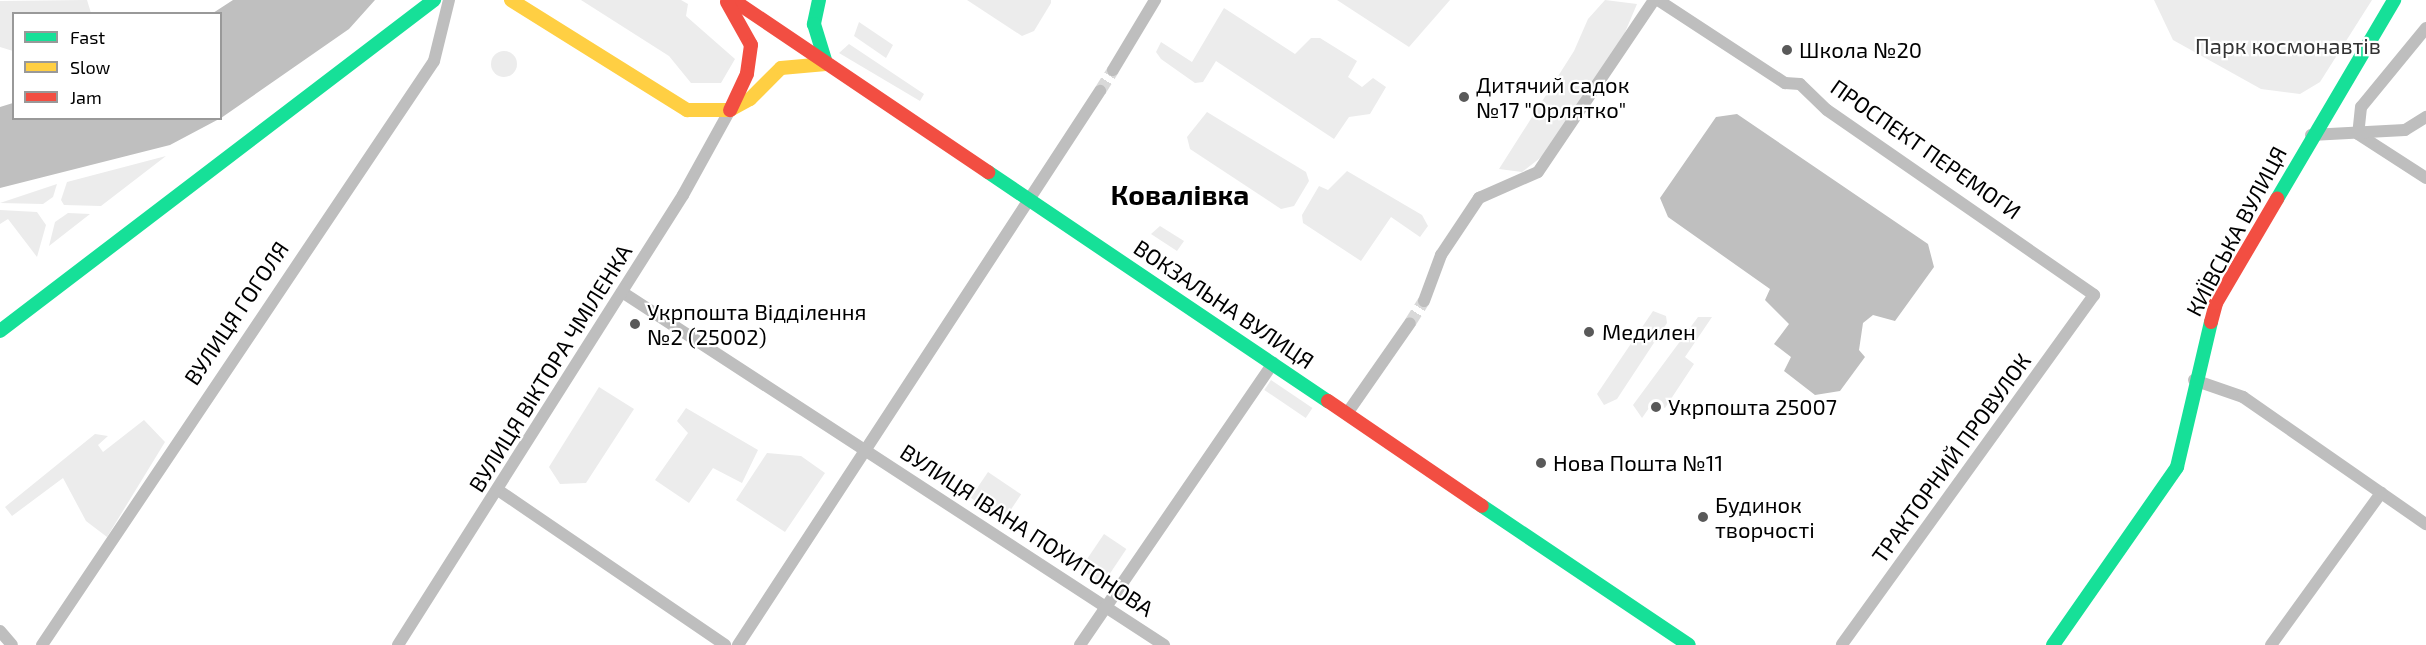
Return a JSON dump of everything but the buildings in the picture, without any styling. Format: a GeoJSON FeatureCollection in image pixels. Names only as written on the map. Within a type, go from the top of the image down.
{"type":"FeatureCollection","features":[{"type":"Feature","properties":{"kind":"main road"},"geometry":{"type":"LineString","coordinates":[[0,331],[434,0]]}},
{"type":"Feature","properties":{"kind":"main road"},"geometry":{"type":"LineString","coordinates":[[726,0],[751,45],[747,74],[730,110]]}},
{"type":"Feature","properties":{"kind":"main road","name":"ВОКЗАЛЬНА ВУЛИЦЯ"},"geometry":{"type":"LineString","coordinates":[[733,0],[1348,412],[1689,645]]}},
{"type":"Feature","properties":{"kind":"main road"},"geometry":{"type":"LineString","coordinates":[[518,2],[674,105],[708,113],[730,110],[750,99],[781,68],[826,64],[814,24],[819,0]]}},
{"type":"Feature","properties":{"kind":"main road","name":"КИЇВСЬКА ВУЛИЦЯ"},"geometry":{"type":"LineString","coordinates":[[2053,645],[2177,467],[2194,380],[2216,303],[2311,135],[2394,0]]}},
{"type":"Feature","properties":{"kind":"street","name":"ВУЛИЦЯ ГОГОЛЯ"},"geometry":{"type":"LineString","coordinates":[[42,645],[434,61],[449,0]]}},
{"type":"Feature","properties":{"kind":"street"},"geometry":{"type":"LineString","coordinates":[[1113,70],[1155,0]]}},
{"type":"Feature","properties":{"kind":"street"},"geometry":{"type":"LineString","coordinates":[[1424,301],[1441,255],[1479,198],[1538,172],[1656,0]]}},
{"type":"Feature","properties":{"kind":"street","name":"ПРОСПЕКТ ПЕРЕМОГИ"},"geometry":{"type":"LineString","coordinates":[[1656,0],[1773,75],[1800,84],[1827,110],[2018,240],[2094,296]]}},
{"type":"Feature","properties":{"kind":"street"},"geometry":{"type":"LineString","coordinates":[[2358,134],[2361,107],[2426,28]]}},
{"type":"Feature","properties":{"kind":"street"},"geometry":{"type":"LineString","coordinates":[[1030,200],[1100,91]]}},
{"type":"Feature","properties":{"kind":"street","name":"ВУЛИЦЯ ВІКТОРА ЧМІЛЕНКА"},"geometry":{"type":"LineString","coordinates":[[398,645],[622,292],[730,110]]}},
{"type":"Feature","properties":{"kind":"street"},"geometry":{"type":"LineString","coordinates":[[2311,135],[2404,130],[2426,117]]}},
{"type":"Feature","properties":{"kind":"street"},"geometry":{"type":"LineString","coordinates":[[2358,134],[2426,178]]}},
{"type":"Feature","properties":{"kind":"street","name":"ВУЛИЦЯ ІВАНА ПОХИТОНОВА"},"geometry":{"type":"LineString","coordinates":[[738,645],[1030,200]]}},
{"type":"Feature","properties":{"kind":"street","name":"ВУЛИЦЯ ІВАНА ПОХИТОНОВА"},"geometry":{"type":"LineString","coordinates":[[622,292],[1164,645]]}},
{"type":"Feature","properties":{"kind":"street","name":"ТРАКТОРНИЙ ПРОВУЛОК"},"geometry":{"type":"LineString","coordinates":[[1842,645],[2094,296]]}},
{"type":"Feature","properties":{"kind":"street"},"geometry":{"type":"LineString","coordinates":[[1348,412],[1410,323]]}},
{"type":"Feature","properties":{"kind":"street"},"geometry":{"type":"LineString","coordinates":[[1080,645],[1273,363]]}},
{"type":"Feature","properties":{"kind":"street"},"geometry":{"type":"LineString","coordinates":[[2194,380],[2243,397],[2426,524]]}},
{"type":"Feature","properties":{"kind":"street"},"geometry":{"type":"LineString","coordinates":[[498,490],[725,645]]}},
{"type":"Feature","properties":{"kind":"street"},"geometry":{"type":"LineString","coordinates":[[2271,645],[2381,493]]}},
{"type":"Feature","properties":{"kind":"street"},"geometry":{"type":"LineString","coordinates":[[0,631],[12,645]]}},
{"type":"Feature","properties":{"kind":"green space"},"geometry":{"type":"Polygon","coordinates":[[[87,0],[91,12],[12,12],[12,51],[0,47],[0,1],[87,0]]]}},
{"type":"Feature","properties":{"kind":"green space"},"geometry":{"type":"Polygon","coordinates":[[[581,0],[681,0],[688,4],[686,16],[735,59],[721,83],[691,83],[669,56],[581,0]]]}},
{"type":"Feature","properties":{"kind":"green space"},"geometry":{"type":"Polygon","coordinates":[[[967,0],[1051,0],[1051,3],[1034,31],[1022,36],[967,0]]]}},
{"type":"Feature","properties":{"kind":"green space"},"geometry":{"type":"Polygon","coordinates":[[[1337,0],[1450,0],[1409,47],[1337,0]]]}},
{"type":"Feature","properties":{"kind":"green space"},"geometry":{"type":"Polygon","coordinates":[[[1605,0],[1637,4],[1623,37],[1544,155],[1522,172],[1499,169],[1574,51],[1588,19],[1605,0]]]}},
{"type":"Feature","properties":{"kind":"green space","name":"Парк космонавтів"},"geometry":{"type":"Polygon","coordinates":[[[2154,0],[2372,0],[2320,82],[2300,94],[2261,89],[2173,40],[2154,0]]]}},
{"type":"Feature","properties":{"kind":"green space"},"geometry":{"type":"Polygon","coordinates":[[[1224,8],[1295,54],[1311,38],[1320,38],[1357,61],[1348,77],[1362,87],[1373,78],[1386,87],[1370,114],[1349,117],[1334,139],[1216,61],[1203,82],[1195,83],[1161,59],[1156,52],[1161,42],[1192,62],[1224,8]]]}},
{"type":"Feature","properties":{"kind":"green space"},"geometry":{"type":"Polygon","coordinates":[[[859,22],[893,45],[886,58],[854,36],[859,22]]]}},
{"type":"Feature","properties":{"kind":"green space"},"geometry":{"type":"Polygon","coordinates":[[[849,44],[924,94],[920,101],[839,53],[849,44]]]}},
{"type":"Feature","properties":{"kind":"green space"},"geometry":{"type":"Polygon","coordinates":[[[504,51],[513,55],[517,64],[513,73],[504,77],[495,73],[491,64],[495,55],[504,51]]]}},
{"type":"Feature","properties":{"kind":"green space"},"geometry":{"type":"Polygon","coordinates":[[[1207,112],[1306,172],[1309,181],[1294,206],[1281,209],[1190,149],[1187,137],[1207,112]]]}},
{"type":"Feature","properties":{"kind":"green space"},"geometry":{"type":"Polygon","coordinates":[[[166,156],[101,206],[64,205],[61,200],[67,182],[166,156]]]}},
{"type":"Feature","properties":{"kind":"green space"},"geometry":{"type":"Polygon","coordinates":[[[1347,171],[1422,215],[1428,226],[1420,237],[1391,217],[1361,261],[1303,223],[1302,215],[1319,186],[1328,190],[1347,171]]]}},
{"type":"Feature","properties":{"kind":"green space"},"geometry":{"type":"Polygon","coordinates":[[[57,184],[53,197],[43,204],[0,203],[57,184]]]}},
{"type":"Feature","properties":{"kind":"green space"},"geometry":{"type":"Polygon","coordinates":[[[0,210],[37,212],[46,225],[37,257],[8,219],[0,224],[0,210]]]}},
{"type":"Feature","properties":{"kind":"green space"},"geometry":{"type":"Polygon","coordinates":[[[68,213],[90,214],[49,246],[55,222],[68,213]]]}},
{"type":"Feature","properties":{"kind":"green space"},"geometry":{"type":"Polygon","coordinates":[[[1160,226],[1184,241],[1177,251],[1151,234],[1160,226]]]}},
{"type":"Feature","properties":{"kind":"green space"},"geometry":{"type":"Polygon","coordinates":[[[1653,311],[1666,316],[1667,323],[1617,399],[1604,405],[1597,394],[1653,311]]]}},
{"type":"Feature","properties":{"kind":"green space"},"geometry":{"type":"Polygon","coordinates":[[[1698,317],[1712,317],[1685,357],[1694,364],[1665,408],[1654,401],[1642,418],[1633,405],[1698,317]]]}},
{"type":"Feature","properties":{"kind":"green space"},"geometry":{"type":"Polygon","coordinates":[[[1271,380],[1312,408],[1306,418],[1264,390],[1271,380]]]}},
{"type":"Feature","properties":{"kind":"green space"},"geometry":{"type":"Polygon","coordinates":[[[599,387],[634,409],[586,483],[560,484],[549,467],[599,387]]]}},
{"type":"Feature","properties":{"kind":"green space"},"geometry":{"type":"Polygon","coordinates":[[[686,408],[758,450],[742,483],[713,468],[689,503],[655,480],[688,433],[677,421],[686,408]]]}},
{"type":"Feature","properties":{"kind":"green space"},"geometry":{"type":"Polygon","coordinates":[[[144,420],[165,442],[107,537],[86,521],[63,478],[12,516],[5,507],[95,434],[108,436],[98,445],[103,452],[144,420]]]}},
{"type":"Feature","properties":{"kind":"green space"},"geometry":{"type":"Polygon","coordinates":[[[767,453],[801,456],[825,473],[785,532],[736,500],[767,453]]]}},
{"type":"Feature","properties":{"kind":"green space"},"geometry":{"type":"Polygon","coordinates":[[[988,472],[1021,494],[1004,520],[971,498],[988,472]]]}},
{"type":"Feature","properties":{"kind":"green space"},"geometry":{"type":"Polygon","coordinates":[[[1104,534],[1126,549],[1103,584],[1081,569],[1104,534]]]}},
{"type":"Feature","properties":{"kind":"shaded area"},"geometry":{"type":"Polygon","coordinates":[[[233,0],[375,0],[349,29],[222,117],[222,12],[215,12],[233,0]]]}},
{"type":"Feature","properties":{"kind":"shaded area"},"geometry":{"type":"Polygon","coordinates":[[[12,103],[12,120],[217,120],[170,145],[0,188],[0,107],[12,103]]]}},
{"type":"Feature","properties":{"kind":"shaded area"},"geometry":{"type":"Polygon","coordinates":[[[1737,114],[1928,244],[1934,267],[1895,321],[1873,315],[1863,323],[1859,350],[1865,357],[1840,391],[1815,395],[1784,371],[1791,357],[1774,344],[1789,324],[1765,300],[1770,289],[1668,217],[1660,198],[1716,117],[1737,114]]]}},
{"type":"Feature","properties":{"kind":"tunnel"},"geometry":{"type":"LineString","coordinates":[[1100,91],[1113,70]]}},
{"type":"Feature","properties":{"kind":"tunnel"},"geometry":{"type":"LineString","coordinates":[[1410,323],[1424,301]]}},
{"type":"Feature","properties":{"kind":"traffic: fast"},"geometry":{"type":"LineString","coordinates":[[0,331],[434,0]]}},
{"type":"Feature","properties":{"kind":"traffic: fast"},"geometry":{"type":"LineString","coordinates":[[819,0],[814,24],[826,63]]}},
{"type":"Feature","properties":{"kind":"traffic: fast"},"geometry":{"type":"LineString","coordinates":[[2277,199],[2394,0]]}},
{"type":"Feature","properties":{"kind":"traffic: fast"},"geometry":{"type":"LineString","coordinates":[[988,172],[1328,401]]}},
{"type":"Feature","properties":{"kind":"traffic: fast"},"geometry":{"type":"LineString","coordinates":[[2053,645],[2177,467],[2211,322]]}},
{"type":"Feature","properties":{"kind":"traffic: fast"},"geometry":{"type":"LineString","coordinates":[[1482,506],[1689,645]]}},
{"type":"Feature","properties":{"kind":"traffic: slow"},"geometry":{"type":"LineString","coordinates":[[511,0],[687,110],[730,110],[750,99],[781,68],[826,64]]}},
{"type":"Feature","properties":{"kind":"traffic: jam"},"geometry":{"type":"LineString","coordinates":[[733,0],[988,172]]}},
{"type":"Feature","properties":{"kind":"traffic: jam"},"geometry":{"type":"LineString","coordinates":[[727,2],[751,45],[747,74],[730,110]]}},
{"type":"Feature","properties":{"kind":"traffic: jam"},"geometry":{"type":"LineString","coordinates":[[2211,322],[2216,303],[2277,199]]}},
{"type":"Feature","properties":{"kind":"traffic: jam"},"geometry":{"type":"LineString","coordinates":[[1328,401],[1482,506]]}},
{"type":"Feature","properties":{"kind":"place","name":"Школа №20"},"geometry":{"type":"Point","coordinates":[1787,50]}},
{"type":"Feature","properties":{"kind":"place","name":"Дитячий садок №17 \"Орлятко\""},"geometry":{"type":"Point","coordinates":[1464,97]}},
{"type":"Feature","properties":{"kind":"place","name":"Укрпошта Відділення №2 (25002)"},"geometry":{"type":"Point","coordinates":[635,324]}},
{"type":"Feature","properties":{"kind":"place","name":"Медилен"},"geometry":{"type":"Point","coordinates":[1589,332]}},
{"type":"Feature","properties":{"kind":"place","name":"Укрпошта 25007"},"geometry":{"type":"Point","coordinates":[1656,407]}},
{"type":"Feature","properties":{"kind":"place","name":"Нова Пошта №11"},"geometry":{"type":"Point","coordinates":[1541,463]}},
{"type":"Feature","properties":{"kind":"place","name":"Будинок творчості"},"geometry":{"type":"Point","coordinates":[1703,517]}},
{"type":"Feature","properties":{"kind":"district","name":"Ковалівка"},"geometry":{"type":"Point","coordinates":[1180,194]}}]}
